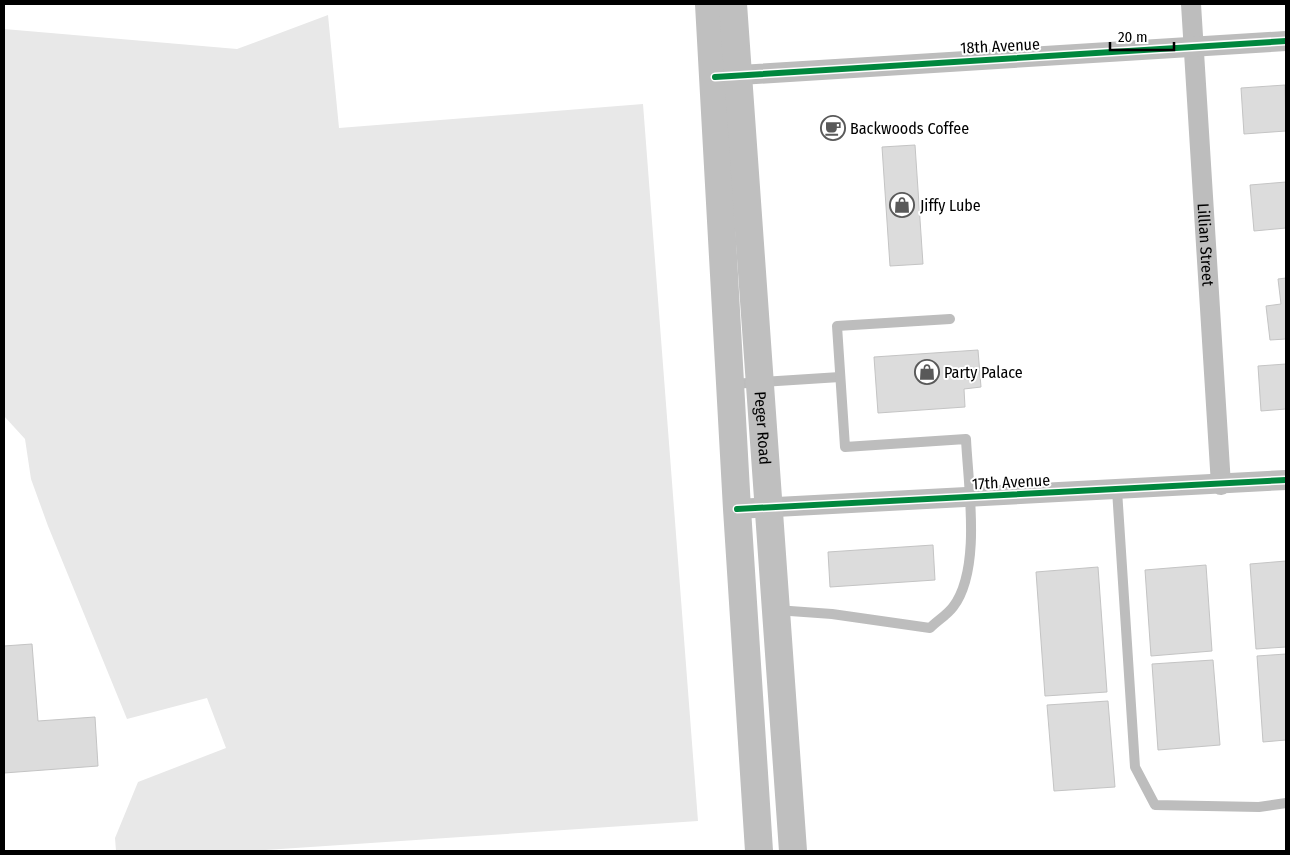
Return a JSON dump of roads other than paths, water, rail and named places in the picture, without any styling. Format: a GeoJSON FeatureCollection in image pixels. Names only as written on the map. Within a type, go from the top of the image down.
{"type":"FeatureCollection","features":[{"type":"Feature","properties":{"kind":"main road","name":"Peger Road"},"geometry":{"type":"LineString","coordinates":[[709,4],[726,76],[759,382],[792,851]]}},
{"type":"Feature","properties":{"kind":"main road","name":"Peger Road"},"geometry":{"type":"LineString","coordinates":[[733,4],[726,76],[730,384],[759,851]]}},
{"type":"Feature","properties":{"kind":"street","name":"Lillian Street"},"geometry":{"type":"LineString","coordinates":[[1191,4],[1221,485]]}},
{"type":"Feature","properties":{"kind":"street","name":"18th Avenue"},"geometry":{"type":"LineString","coordinates":[[726,76],[1286,41]]}},
{"type":"Feature","properties":{"kind":"street","name":"17th Avenue"},"geometry":{"type":"LineString","coordinates":[[737,509],[1221,485],[1286,480]]}},
{"type":"Feature","properties":{"kind":"lane"},"geometry":{"type":"LineString","coordinates":[[776,610],[832,614],[930,628],[953,607],[967,577],[971,545],[966,439],[845,447],[837,326],[950,319]]}},
{"type":"Feature","properties":{"kind":"lane"},"geometry":{"type":"LineString","coordinates":[[730,384],[840,376]]}},
{"type":"Feature","properties":{"kind":"lane"},"geometry":{"type":"LineString","coordinates":[[1117,490],[1134,767],[1155,805],[1259,807],[1286,802]]}},
{"type":"Feature","properties":{"kind":"place","name":"Backwoods Coffee"},"geometry":{"type":"Point","coordinates":[833,128]}},
{"type":"Feature","properties":{"kind":"place","name":"Jiffy Lube"},"geometry":{"type":"Point","coordinates":[902,205]}},
{"type":"Feature","properties":{"kind":"place","name":"Party Palace"},"geometry":{"type":"Point","coordinates":[927,372]}}]}
